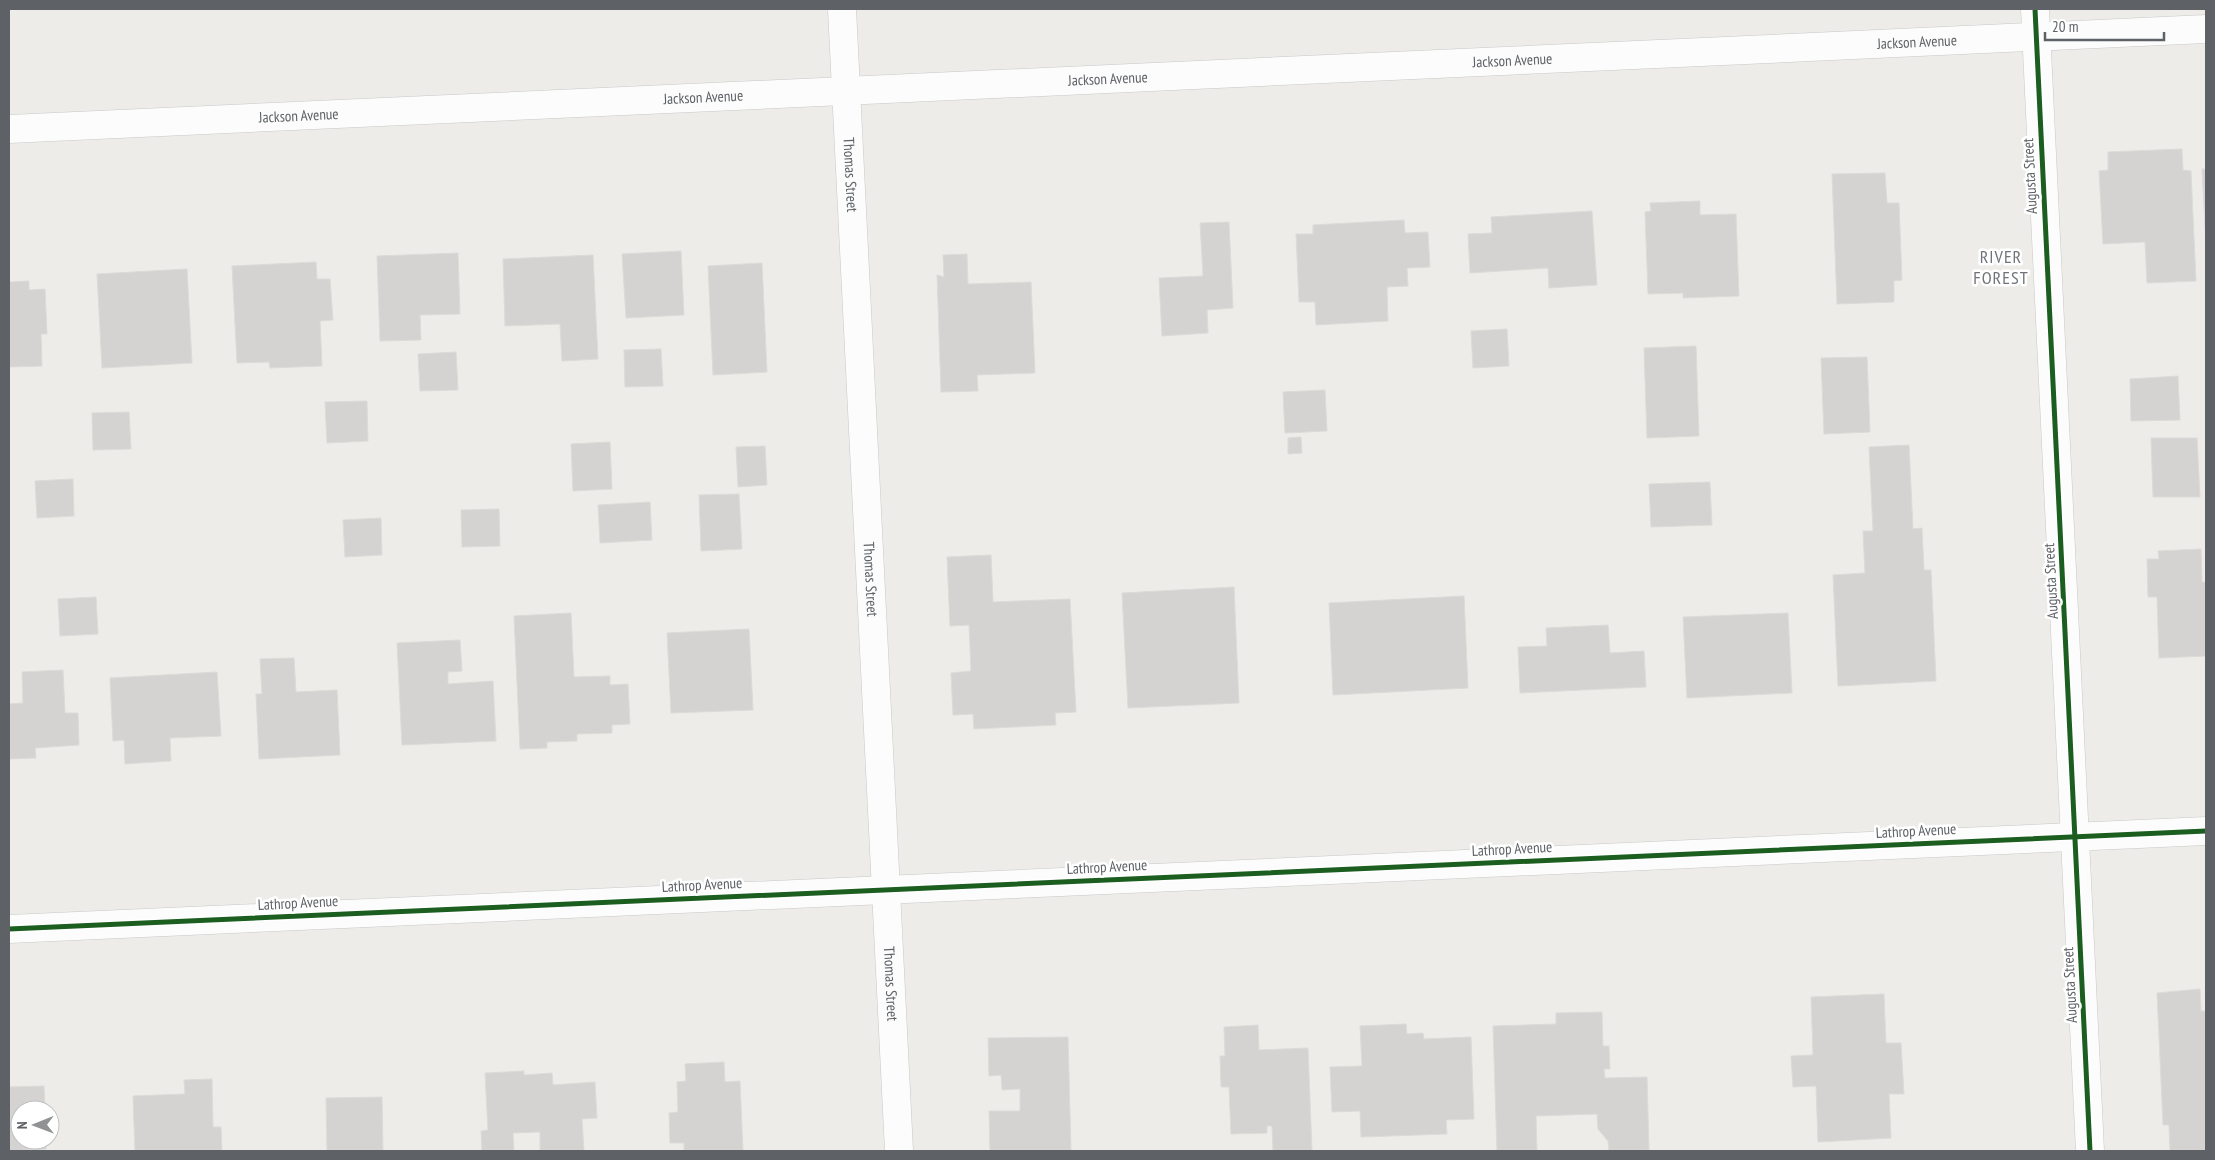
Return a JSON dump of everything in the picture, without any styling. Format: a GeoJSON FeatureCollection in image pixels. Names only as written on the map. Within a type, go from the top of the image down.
{"type":"FeatureCollection","features":[{"type":"Feature","properties":{"kind":"street","name":"Thomas Street"},"geometry":{"type":"LineString","coordinates":[[842,9],[899,1151]]}},
{"type":"Feature","properties":{"kind":"street","name":"Augusta Street"},"geometry":{"type":"LineString","coordinates":[[2035,9],[2090,1151]]}},
{"type":"Feature","properties":{"kind":"street","name":"Jackson Avenue"},"geometry":{"type":"LineString","coordinates":[[9,129],[2206,29]]}},
{"type":"Feature","properties":{"kind":"street","name":"Lathrop Avenue"},"geometry":{"type":"LineString","coordinates":[[9,929],[2206,831]]}},
{"type":"Feature","properties":{"kind":"building"},"geometry":{"type":"Polygon","coordinates":[[[2182,149],[2183,170],[2191,171],[2196,281],[2147,283],[2145,242],[2103,244],[2099,171],[2108,170],[2108,152],[2182,149]]]}},
{"type":"Feature","properties":{"kind":"building"},"geometry":{"type":"Polygon","coordinates":[[[2202,169],[2206,169],[2206,245],[2202,169]]]}},
{"type":"Feature","properties":{"kind":"building"},"geometry":{"type":"Polygon","coordinates":[[[1885,173],[1887,203],[1899,203],[1902,280],[1894,281],[1894,302],[1837,304],[1832,174],[1885,173]]]}},
{"type":"Feature","properties":{"kind":"building"},"geometry":{"type":"Polygon","coordinates":[[[1700,201],[1700,215],[1736,214],[1739,296],[1683,298],[1683,293],[1648,294],[1645,212],[1651,211],[1650,203],[1700,201]]]}},
{"type":"Feature","properties":{"kind":"building"},"geometry":{"type":"Polygon","coordinates":[[[1592,211],[1597,285],[1549,288],[1548,268],[1470,273],[1468,234],[1492,233],[1491,217],[1592,211]]]}},
{"type":"Feature","properties":{"kind":"building"},"geometry":{"type":"Polygon","coordinates":[[[1404,220],[1405,233],[1428,232],[1430,267],[1407,268],[1408,286],[1387,287],[1388,321],[1316,325],[1315,302],[1299,302],[1296,234],[1313,234],[1313,225],[1404,220]]]}},
{"type":"Feature","properties":{"kind":"building"},"geometry":{"type":"Polygon","coordinates":[[[1229,222],[1233,308],[1207,310],[1208,333],[1162,336],[1159,278],[1203,276],[1200,223],[1229,222]]]}},
{"type":"Feature","properties":{"kind":"building"},"geometry":{"type":"Polygon","coordinates":[[[681,251],[684,315],[626,318],[622,254],[681,251]]]}},
{"type":"Feature","properties":{"kind":"building"},"geometry":{"type":"Polygon","coordinates":[[[458,253],[460,314],[420,315],[421,340],[380,341],[377,256],[458,253]]]}},
{"type":"Feature","properties":{"kind":"building"},"geometry":{"type":"Polygon","coordinates":[[[967,254],[968,284],[1031,282],[1035,373],[977,375],[978,391],[941,392],[937,275],[944,277],[943,255],[967,254]]]}},
{"type":"Feature","properties":{"kind":"building"},"geometry":{"type":"Polygon","coordinates":[[[593,255],[598,359],[562,361],[560,324],[505,326],[503,259],[593,255]]]}},
{"type":"Feature","properties":{"kind":"building"},"geometry":{"type":"Polygon","coordinates":[[[316,262],[317,279],[330,279],[333,320],[320,321],[322,366],[270,368],[269,362],[237,363],[232,266],[316,262]]]}},
{"type":"Feature","properties":{"kind":"building"},"geometry":{"type":"Polygon","coordinates":[[[762,263],[767,372],[713,375],[708,266],[762,263]]]}},
{"type":"Feature","properties":{"kind":"building"},"geometry":{"type":"Polygon","coordinates":[[[187,269],[192,363],[102,368],[97,274],[187,269]]]}},
{"type":"Feature","properties":{"kind":"building"},"geometry":{"type":"Polygon","coordinates":[[[29,281],[29,290],[45,289],[47,334],[41,334],[42,366],[9,367],[9,282],[29,281]]]}},
{"type":"Feature","properties":{"kind":"building"},"geometry":{"type":"Polygon","coordinates":[[[1507,329],[1509,366],[1473,368],[1471,331],[1507,329]]]}},
{"type":"Feature","properties":{"kind":"building"},"geometry":{"type":"Polygon","coordinates":[[[1696,346],[1699,436],[1647,438],[1644,348],[1696,346]]]}},
{"type":"Feature","properties":{"kind":"building"},"geometry":{"type":"Polygon","coordinates":[[[661,349],[663,386],[625,387],[624,350],[661,349]]]}},
{"type":"Feature","properties":{"kind":"building"},"geometry":{"type":"Polygon","coordinates":[[[456,352],[458,390],[420,391],[418,354],[456,352]]]}},
{"type":"Feature","properties":{"kind":"building"},"geometry":{"type":"Polygon","coordinates":[[[1867,357],[1870,432],[1824,434],[1821,358],[1867,357]]]}},
{"type":"Feature","properties":{"kind":"building"},"geometry":{"type":"Polygon","coordinates":[[[2178,376],[2180,420],[2131,421],[2130,379],[2178,376]]]}},
{"type":"Feature","properties":{"kind":"building"},"geometry":{"type":"Polygon","coordinates":[[[1325,390],[1327,431],[1285,433],[1283,392],[1325,390]]]}},
{"type":"Feature","properties":{"kind":"building"},"geometry":{"type":"Polygon","coordinates":[[[367,401],[368,441],[327,443],[325,402],[367,401]]]}},
{"type":"Feature","properties":{"kind":"building"},"geometry":{"type":"Polygon","coordinates":[[[129,412],[131,449],[93,450],[92,413],[129,412]]]}},
{"type":"Feature","properties":{"kind":"building"},"geometry":{"type":"Polygon","coordinates":[[[1301,437],[1302,453],[1288,454],[1288,438],[1301,437]]]}},
{"type":"Feature","properties":{"kind":"building"},"geometry":{"type":"Polygon","coordinates":[[[2151,438],[2197,438],[2200,497],[2153,497],[2151,438]]]}},
{"type":"Feature","properties":{"kind":"building"},"geometry":{"type":"Polygon","coordinates":[[[610,442],[612,489],[573,491],[571,444],[610,442]]]}},
{"type":"Feature","properties":{"kind":"building"},"geometry":{"type":"Polygon","coordinates":[[[1909,445],[1913,529],[1922,528],[1924,570],[1931,570],[1936,681],[1838,686],[1833,575],[1865,573],[1863,531],[1873,531],[1869,447],[1909,445]]]}},
{"type":"Feature","properties":{"kind":"building"},"geometry":{"type":"Polygon","coordinates":[[[765,446],[767,485],[738,487],[736,447],[765,446]]]}},
{"type":"Feature","properties":{"kind":"building"},"geometry":{"type":"Polygon","coordinates":[[[73,479],[74,516],[37,518],[35,481],[73,479]]]}},
{"type":"Feature","properties":{"kind":"building"},"geometry":{"type":"Polygon","coordinates":[[[1710,482],[1712,525],[1651,527],[1649,484],[1710,482]]]}},
{"type":"Feature","properties":{"kind":"building"},"geometry":{"type":"Polygon","coordinates":[[[739,494],[742,549],[701,551],[699,495],[739,494]]]}},
{"type":"Feature","properties":{"kind":"building"},"geometry":{"type":"Polygon","coordinates":[[[650,502],[652,540],[600,543],[598,505],[650,502]]]}},
{"type":"Feature","properties":{"kind":"building"},"geometry":{"type":"Polygon","coordinates":[[[499,509],[500,546],[462,547],[461,510],[499,509]]]}},
{"type":"Feature","properties":{"kind":"building"},"geometry":{"type":"Polygon","coordinates":[[[381,518],[382,555],[345,557],[343,520],[381,518]]]}},
{"type":"Feature","properties":{"kind":"building"},"geometry":{"type":"Polygon","coordinates":[[[2201,549],[2202,582],[2206,582],[2206,656],[2159,658],[2157,597],[2148,597],[2147,559],[2159,559],[2158,551],[2201,549]]]}},
{"type":"Feature","properties":{"kind":"building"},"geometry":{"type":"Polygon","coordinates":[[[991,555],[993,602],[1070,599],[1076,712],[1055,713],[1056,725],[974,729],[973,714],[953,715],[951,673],[971,671],[969,625],[950,626],[947,557],[991,555]]]}},
{"type":"Feature","properties":{"kind":"building"},"geometry":{"type":"Polygon","coordinates":[[[1234,587],[1239,703],[1128,708],[1122,593],[1234,587]]]}},
{"type":"Feature","properties":{"kind":"building"},"geometry":{"type":"Polygon","coordinates":[[[1464,596],[1468,688],[1333,695],[1329,603],[1464,596]]]}},
{"type":"Feature","properties":{"kind":"building"},"geometry":{"type":"Polygon","coordinates":[[[96,597],[98,634],[60,636],[58,599],[96,597]]]}},
{"type":"Feature","properties":{"kind":"building"},"geometry":{"type":"Polygon","coordinates":[[[571,613],[574,677],[610,676],[610,685],[628,684],[630,724],[612,725],[612,733],[577,734],[577,741],[547,742],[547,748],[520,749],[514,616],[571,613]]]}},
{"type":"Feature","properties":{"kind":"building"},"geometry":{"type":"Polygon","coordinates":[[[1788,613],[1792,693],[1687,698],[1683,617],[1788,613]]]}},
{"type":"Feature","properties":{"kind":"building"},"geometry":{"type":"Polygon","coordinates":[[[1608,625],[1610,653],[1644,651],[1646,687],[1520,693],[1518,647],[1547,646],[1546,628],[1608,625]]]}},
{"type":"Feature","properties":{"kind":"building"},"geometry":{"type":"Polygon","coordinates":[[[749,629],[753,710],[671,713],[667,633],[749,629]]]}},
{"type":"Feature","properties":{"kind":"building"},"geometry":{"type":"Polygon","coordinates":[[[460,640],[462,671],[448,672],[448,684],[493,681],[496,741],[402,745],[397,643],[460,640]]]}},
{"type":"Feature","properties":{"kind":"building"},"geometry":{"type":"Polygon","coordinates":[[[294,658],[296,692],[337,690],[340,755],[259,759],[256,694],[262,694],[260,659],[294,658]]]}},
{"type":"Feature","properties":{"kind":"building"},"geometry":{"type":"Polygon","coordinates":[[[63,670],[65,713],[78,713],[79,745],[35,748],[36,758],[9,759],[9,704],[23,703],[22,672],[63,670]]]}},
{"type":"Feature","properties":{"kind":"building"},"geometry":{"type":"Polygon","coordinates":[[[217,672],[221,736],[170,738],[171,761],[125,764],[124,740],[113,741],[110,678],[217,672]]]}},
{"type":"Feature","properties":{"kind":"building"},"geometry":{"type":"Polygon","coordinates":[[[2200,989],[2201,1011],[2206,1011],[2206,1151],[2170,1151],[2169,1125],[2163,1125],[2157,993],[2200,989]]]}},
{"type":"Feature","properties":{"kind":"building"},"geometry":{"type":"Polygon","coordinates":[[[1884,994],[1886,1043],[1901,1043],[1904,1094],[1889,1094],[1891,1138],[1818,1142],[1816,1086],[1793,1087],[1791,1056],[1813,1055],[1811,997],[1884,994]]]}},
{"type":"Feature","properties":{"kind":"building"},"geometry":{"type":"Polygon","coordinates":[[[1602,1012],[1603,1046],[1609,1046],[1610,1069],[1604,1069],[1605,1078],[1647,1077],[1649,1150],[1609,1151],[1608,1141],[1598,1129],[1597,1114],[1536,1116],[1537,1151],[1497,1151],[1493,1026],[1556,1024],[1556,1013],[1602,1012]]]}},
{"type":"Feature","properties":{"kind":"building"},"geometry":{"type":"Polygon","coordinates":[[[1406,1024],[1407,1034],[1423,1033],[1424,1039],[1471,1037],[1474,1119],[1446,1120],[1447,1134],[1361,1137],[1360,1111],[1332,1112],[1330,1067],[1362,1066],[1360,1026],[1406,1024]]]}},
{"type":"Feature","properties":{"kind":"building"},"geometry":{"type":"Polygon","coordinates":[[[1258,1025],[1259,1050],[1308,1048],[1312,1151],[1273,1151],[1272,1126],[1267,1126],[1267,1133],[1231,1134],[1229,1087],[1221,1087],[1220,1056],[1225,1056],[1224,1027],[1258,1025]]]}},
{"type":"Feature","properties":{"kind":"building"},"geometry":{"type":"Polygon","coordinates":[[[1068,1037],[1071,1151],[990,1151],[989,1111],[1020,1111],[1020,1089],[1002,1090],[1001,1075],[989,1076],[988,1038],[1068,1037]]]}},
{"type":"Feature","properties":{"kind":"building"},"geometry":{"type":"Polygon","coordinates":[[[724,1062],[725,1082],[740,1081],[743,1151],[684,1151],[684,1143],[670,1143],[669,1113],[678,1112],[677,1082],[686,1081],[685,1064],[724,1062]]]}},
{"type":"Feature","properties":{"kind":"building"},"geometry":{"type":"Polygon","coordinates":[[[524,1071],[524,1075],[552,1073],[553,1085],[595,1082],[597,1118],[582,1119],[584,1151],[540,1151],[540,1132],[513,1133],[514,1151],[482,1151],[481,1131],[488,1130],[485,1073],[524,1071]]]}},
{"type":"Feature","properties":{"kind":"building"},"geometry":{"type":"Polygon","coordinates":[[[212,1079],[213,1127],[221,1127],[222,1151],[135,1151],[133,1096],[185,1094],[184,1080],[212,1079]]]}},
{"type":"Feature","properties":{"kind":"building"},"geometry":{"type":"Polygon","coordinates":[[[44,1086],[45,1100],[10,1100],[10,1150],[28,1150],[9,1151],[9,1087],[44,1086]]]}},
{"type":"Feature","properties":{"kind":"building"},"geometry":{"type":"Polygon","coordinates":[[[382,1097],[383,1151],[327,1151],[326,1098],[382,1097]]]}},
{"type":"Feature","properties":{"kind":"cycle path"},"geometry":{"type":"LineString","coordinates":[[2035,9],[2090,1151]]}},
{"type":"Feature","properties":{"kind":"cycle path"},"geometry":{"type":"LineString","coordinates":[[9,929],[2206,831]]}},
{"type":"Feature","properties":{"kind":"district","name":"RIVER FOREST"},"geometry":{"type":"Point","coordinates":[2001,267]}}]}
